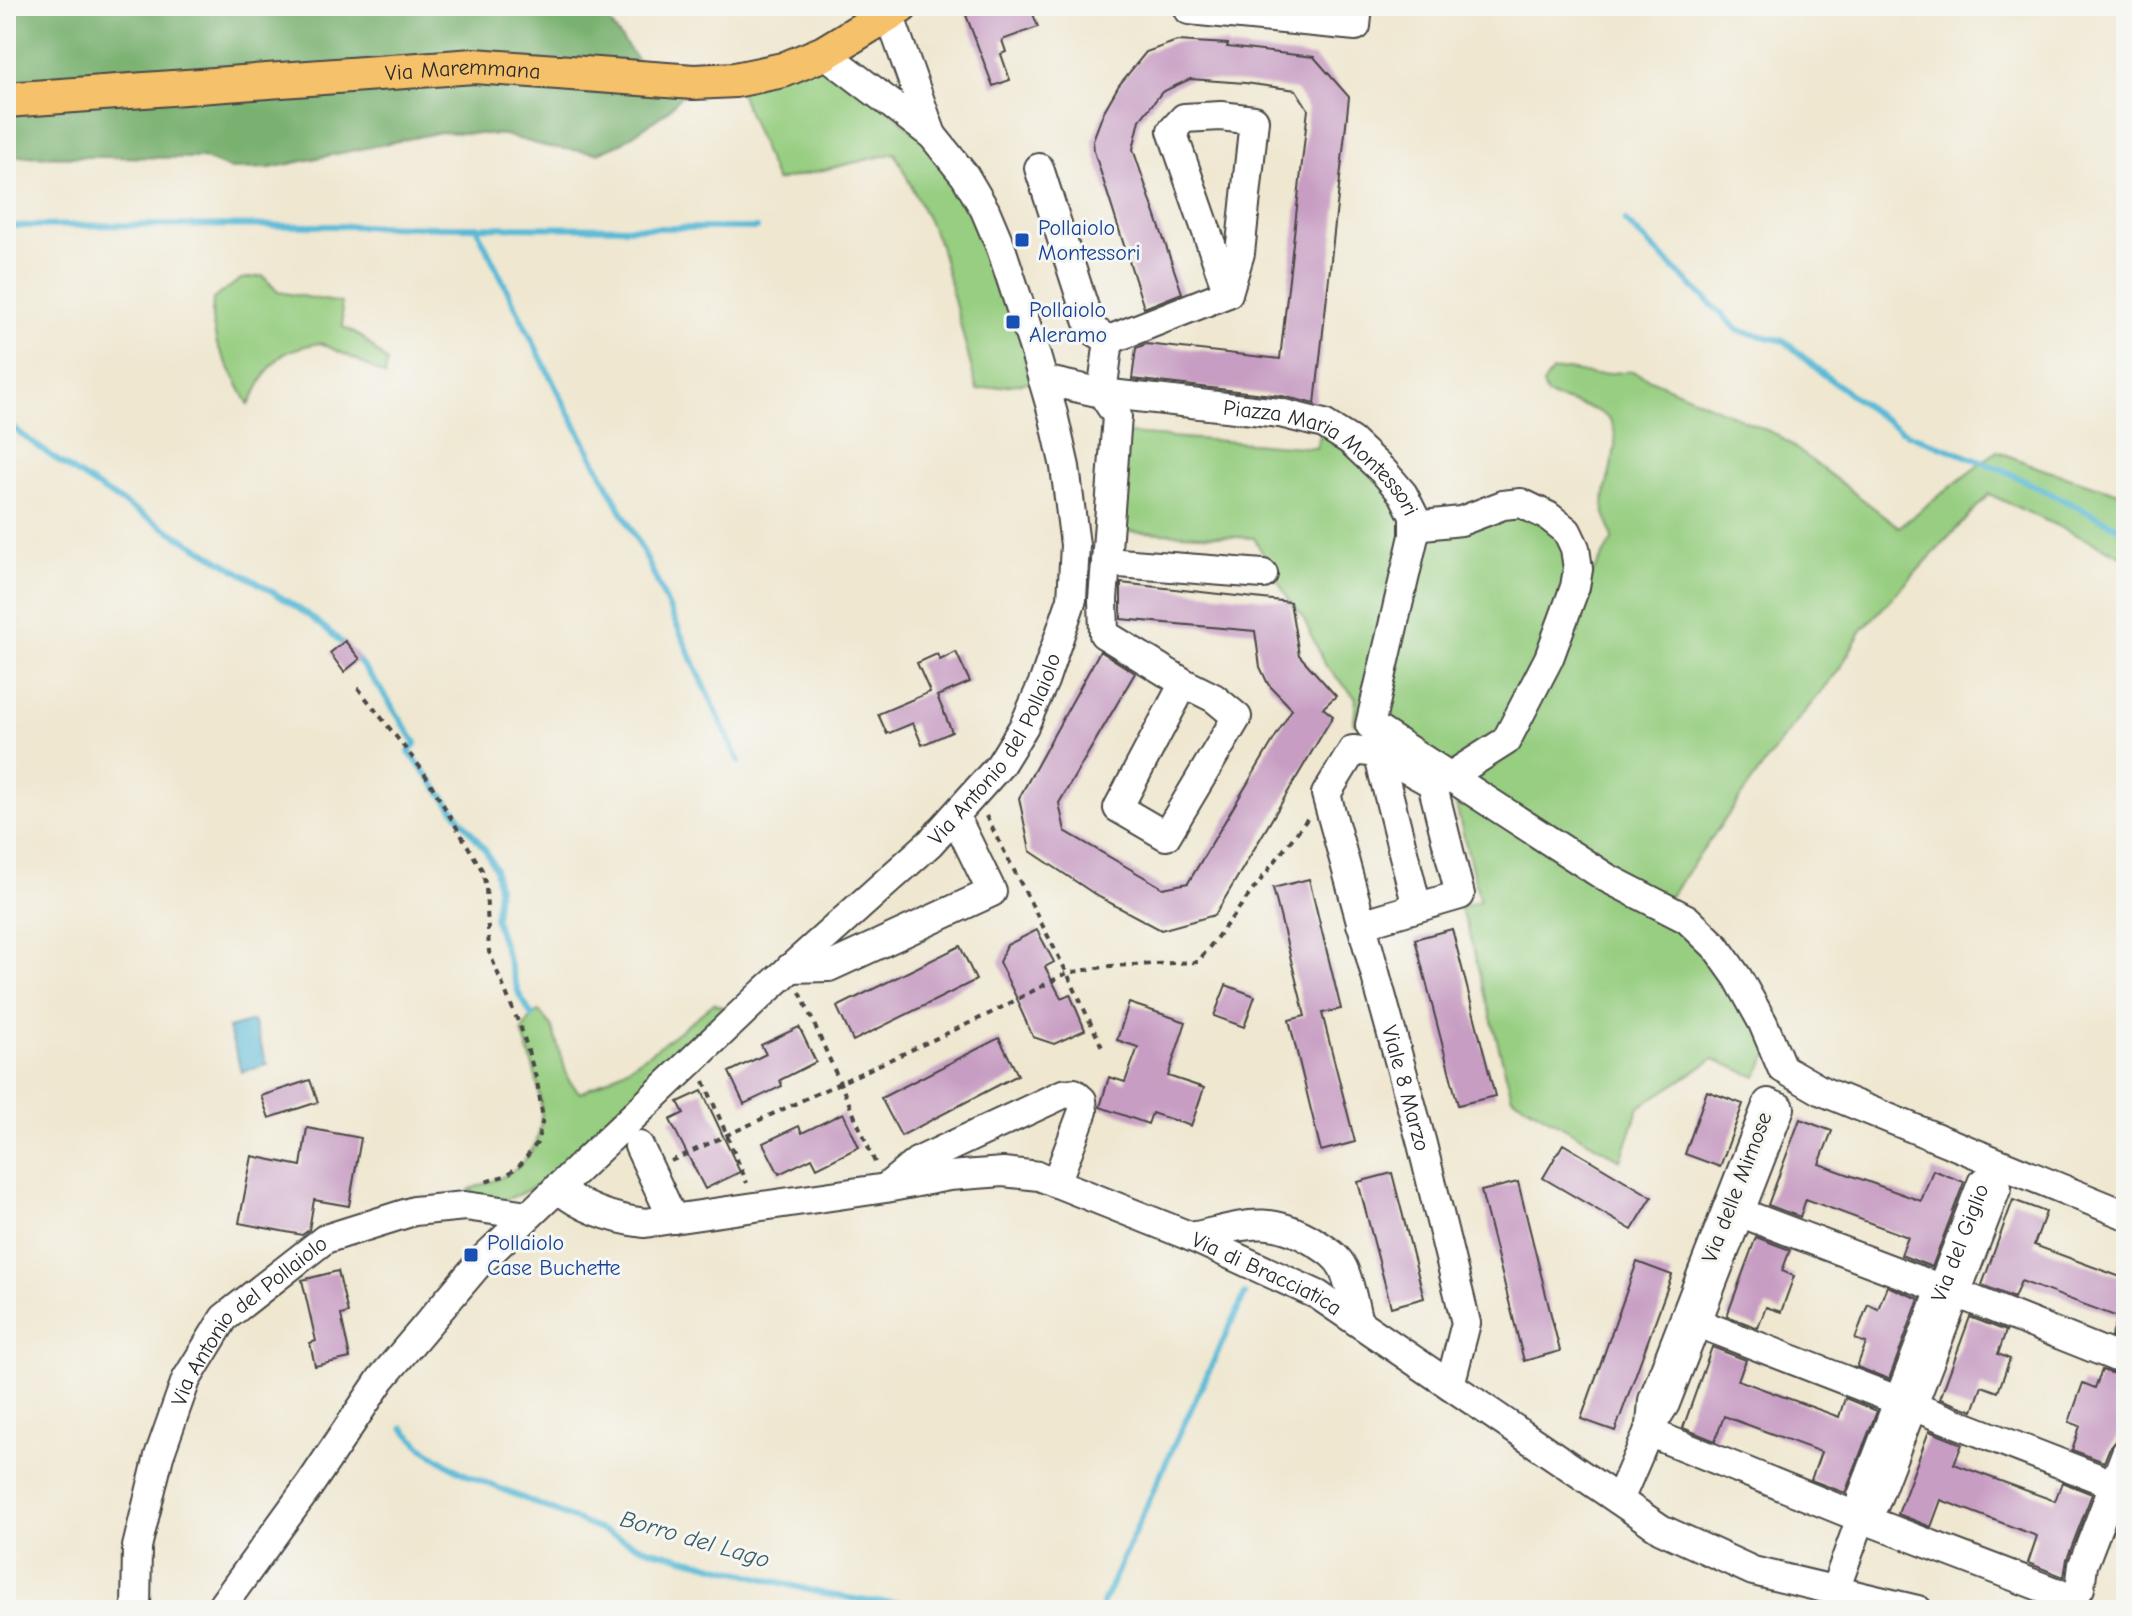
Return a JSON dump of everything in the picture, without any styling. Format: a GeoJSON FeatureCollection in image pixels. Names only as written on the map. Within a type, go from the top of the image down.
{"type":"FeatureCollection","features":[{"type":"Feature","properties":{"kind":"main road","name":"Via Maremmana"},"geometry":{"type":"LineString","coordinates":[[6,100],[474,66],[694,82],[735,80],[783,70],[824,53],[895,10]]}},
{"type":"Feature","properties":{"kind":"street"},"geometry":{"type":"LineString","coordinates":[[1189,6],[1189,10],[1356,26],[1358,6]]}},
{"type":"Feature","properties":{"kind":"street","name":"Via Antonio del Pollaiolo"},"geometry":{"type":"LineString","coordinates":[[895,10],[932,135]]}},
{"type":"Feature","properties":{"kind":"street","name":"Via Antonio del Pollaiolo"},"geometry":{"type":"LineString","coordinates":[[219,1610],[309,1486],[381,1379],[484,1257],[790,968],[930,843],[1000,765],[1024,726],[1044,681],[1072,599],[1075,545],[1065,467],[1053,414],[1001,248],[985,210],[965,176],[932,135],[824,53]]}},
{"type":"Feature","properties":{"kind":"street"},"geometry":{"type":"LineString","coordinates":[[1221,116],[1254,120],[1240,253],[1228,293],[1172,131],[1184,118],[1221,116]]}},
{"type":"Feature","properties":{"kind":"street"},"geometry":{"type":"LineString","coordinates":[[1039,168],[1091,329],[1109,340]]}},
{"type":"Feature","properties":{"kind":"street"},"geometry":{"type":"LineString","coordinates":[[1109,340],[1228,293]]}},
{"type":"Feature","properties":{"kind":"street"},"geometry":{"type":"LineString","coordinates":[[1109,340],[1102,393],[1117,416],[1104,634],[1214,698],[1237,717],[1166,836],[1118,808],[1184,683]]}},
{"type":"Feature","properties":{"kind":"street","name":"Piazza Maria Montessori"},"geometry":{"type":"LineString","coordinates":[[1043,380],[1102,393],[1280,413],[1324,424],[1351,441],[1384,472],[1403,494],[1414,516],[1414,536],[1370,725],[1449,777]]}},
{"type":"Feature","properties":{"kind":"street","name":"Piazza Maria Montessori"},"geometry":{"type":"LineString","coordinates":[[1053,414],[1102,393]]}},
{"type":"Feature","properties":{"kind":"street"},"geometry":{"type":"LineString","coordinates":[[1414,526],[1461,521],[1503,505],[1521,503],[1548,516],[1567,531],[1575,548],[1578,569],[1575,587],[1549,658],[1506,741],[1449,777],[1607,878],[1687,919],[1716,947],[1738,978],[1763,1023],[1782,1068],[1822,1091],[2126,1215]]}},
{"type":"Feature","properties":{"kind":"street"},"geometry":{"type":"LineString","coordinates":[[1106,562],[1263,574]]}},
{"type":"Feature","properties":{"kind":"street"},"geometry":{"type":"LineString","coordinates":[[1326,794],[1353,750],[1378,753],[1432,783],[1460,895],[1361,924]]}},
{"type":"Feature","properties":{"kind":"street"},"geometry":{"type":"LineString","coordinates":[[1378,753],[1417,907]]}},
{"type":"Feature","properties":{"kind":"street","name":"Viale 8 Marzo"},"geometry":{"type":"LineString","coordinates":[[1326,794],[1422,1144],[1466,1323],[1450,1385]]}},
{"type":"Feature","properties":{"kind":"street"},"geometry":{"type":"LineString","coordinates":[[790,968],[829,967],[992,892],[955,816]]}},
{"type":"Feature","properties":{"kind":"street"},"geometry":{"type":"LineString","coordinates":[[886,1188],[917,1162],[1063,1094],[1074,1093],[1082,1100],[1083,1111],[1056,1183]]}},
{"type":"Feature","properties":{"kind":"street"},"geometry":{"type":"LineString","coordinates":[[645,1158],[673,1219]]}},
{"type":"Feature","properties":{"kind":"street","name":"Via di Bracciatica"},"geometry":{"type":"LineString","coordinates":[[557,1188],[572,1200],[621,1220],[645,1223],[949,1176],[1003,1172],[1039,1176],[1192,1237],[1318,1295],[1661,1529],[1753,1571],[1918,1610]]}},
{"type":"Feature","properties":{"kind":"street","name":"Via Antonio del Pollaiolo"},"geometry":{"type":"LineString","coordinates":[[136,1610],[137,1547],[159,1456],[186,1380],[224,1318],[325,1239],[414,1211],[465,1206],[528,1215]]}},
{"type":"Feature","properties":{"kind":"street","name":"Via delle Mimose"},"geometry":{"type":"LineString","coordinates":[[1619,1500],[1650,1429],[1665,1404],[1691,1320],[1734,1210],[1949,1291]]}},
{"type":"Feature","properties":{"kind":"street"},"geometry":{"type":"LineString","coordinates":[[1192,1237],[1257,1223],[1278,1225],[1305,1236],[1331,1252],[1343,1268],[1358,1322]]}},
{"type":"Feature","properties":{"kind":"street"},"geometry":{"type":"LineString","coordinates":[[1949,1291],[2126,1361]]}},
{"type":"Feature","properties":{"kind":"street","name":"Via del Giglio"},"geometry":{"type":"LineString","coordinates":[[1835,1590],[1861,1518],[1875,1503],[1905,1404],[1949,1291]]}},
{"type":"Feature","properties":{"kind":"street"},"geometry":{"type":"LineString","coordinates":[[1691,1320],[2122,1487]]}},
{"type":"Feature","properties":{"kind":"street"},"geometry":{"type":"LineString","coordinates":[[1650,1429],[1861,1518],[2076,1599],[2093,1571],[2122,1487],[2126,1453]]}},
{"type":"Feature","properties":{"kind":"path"},"geometry":{"type":"LineString","coordinates":[[358,688],[423,771],[482,870],[486,887],[489,952],[522,1031],[537,1081],[543,1119],[537,1143],[521,1164],[507,1175],[469,1190],[465,1206]]}},
{"type":"Feature","properties":{"kind":"path"},"geometry":{"type":"LineString","coordinates":[[645,1158],[728,1135],[991,1013],[1067,973],[1110,966],[1198,962],[1326,794]]}},
{"type":"Feature","properties":{"kind":"path"},"geometry":{"type":"LineString","coordinates":[[975,795],[1102,1047]]}},
{"type":"Feature","properties":{"kind":"path"},"geometry":{"type":"LineString","coordinates":[[790,968],[886,1188]]}},
{"type":"Feature","properties":{"kind":"path"},"geometry":{"type":"LineString","coordinates":[[696,1056],[756,1207]]}},
{"type":"Feature","properties":{"kind":"green space"},"geometry":{"type":"Polygon","coordinates":[[[6,6],[597,6],[652,79],[694,82],[665,113],[621,143],[598,153],[548,147],[504,135],[441,132],[270,168],[230,169],[202,158],[6,156],[6,6]]]}},
{"type":"Feature","properties":{"kind":"green space"},"geometry":{"type":"Polygon","coordinates":[[[824,53],[965,176],[1043,380],[977,390],[940,245],[895,153],[776,181],[735,80],[824,53]]]}},
{"type":"Feature","properties":{"kind":"green space"},"geometry":{"type":"Polygon","coordinates":[[[263,276],[278,292],[341,303],[343,327],[362,337],[387,362],[385,376],[320,343],[307,345],[288,352],[275,362],[249,405],[217,345],[212,319],[213,299],[241,279],[263,276]]]}},
{"type":"Feature","properties":{"kind":"green space"},"geometry":{"type":"Polygon","coordinates":[[[1568,370],[1594,375],[1632,371],[1778,435],[1899,527],[1997,451],[2042,469],[2126,495],[2126,558],[1989,494],[1862,630],[1839,670],[1781,741],[1663,906],[1687,919],[1773,1045],[1756,1077],[1714,1059],[1639,1107],[1621,1160],[1512,1097],[1467,926],[1459,907],[1480,901],[1449,777],[1371,725],[1354,723],[1356,698],[1326,666],[1302,615],[1290,602],[1254,538],[1108,530],[1116,433],[1316,448],[1324,424],[1414,516],[1503,505],[1548,516],[1587,583],[1613,538],[1606,519],[1604,497],[1615,432],[1610,421],[1601,413],[1547,395],[1543,385],[1552,371],[1568,370]]]}},
{"type":"Feature","properties":{"kind":"green space"},"geometry":{"type":"Polygon","coordinates":[[[714,1003],[728,1010],[559,1171],[504,1200],[486,1201],[469,1190],[509,1173],[525,1159],[536,1143],[541,1108],[534,1069],[522,1031],[532,1016],[539,1011],[552,1027],[569,1081],[580,1093],[650,1053],[714,1003]]]}},
{"type":"Feature","properties":{"kind":"water"},"geometry":{"type":"Polygon","coordinates":[[[253,1021],[267,1064],[242,1072],[228,1028],[253,1021]]]}},
{"type":"Feature","properties":{"kind":"building"},"geometry":{"type":"Polygon","coordinates":[[[992,6],[1030,6],[1038,27],[1002,40],[1006,52],[1001,54],[1010,80],[993,86],[966,15],[992,6]]]}},
{"type":"Feature","properties":{"kind":"building"},"geometry":{"type":"Polygon","coordinates":[[[1177,41],[1228,44],[1227,47],[1314,57],[1349,97],[1315,404],[1282,396],[1132,379],[1136,348],[1146,344],[1280,359],[1308,109],[1296,90],[1190,79],[1162,92],[1140,120],[1133,149],[1182,293],[1144,308],[1093,140],[1104,111],[1119,85],[1146,52],[1177,41]]]}},
{"type":"Feature","properties":{"kind":"building"},"geometry":{"type":"Polygon","coordinates":[[[1121,583],[1290,602],[1299,655],[1336,696],[1323,708],[1333,716],[1215,915],[1161,930],[1099,897],[1030,851],[1019,798],[1100,651],[1135,673],[1059,803],[1065,831],[1163,888],[1188,883],[1292,709],[1268,684],[1260,667],[1255,631],[1121,619],[1121,583]]]}},
{"type":"Feature","properties":{"kind":"building"},"geometry":{"type":"Polygon","coordinates":[[[345,641],[360,659],[344,672],[330,653],[345,641]]]}},
{"type":"Feature","properties":{"kind":"building"},"geometry":{"type":"Polygon","coordinates":[[[956,652],[970,682],[937,696],[952,732],[922,745],[913,723],[887,734],[878,714],[930,692],[917,663],[937,654],[940,660],[956,652]]]}},
{"type":"Feature","properties":{"kind":"building"},"geometry":{"type":"Polygon","coordinates":[[[1309,879],[1341,1009],[1322,1013],[1355,1142],[1321,1151],[1289,1020],[1305,1016],[1273,888],[1309,879]]]}},
{"type":"Feature","properties":{"kind":"building"},"geometry":{"type":"Polygon","coordinates":[[[1452,929],[1495,1096],[1458,1105],[1415,939],[1452,929]]]}},
{"type":"Feature","properties":{"kind":"building"},"geometry":{"type":"Polygon","coordinates":[[[1037,930],[1054,962],[1045,967],[1061,998],[1070,994],[1085,1030],[1054,1044],[1033,1037],[999,962],[1007,945],[1037,930]]]}},
{"type":"Feature","properties":{"kind":"building"},"geometry":{"type":"Polygon","coordinates":[[[960,946],[976,980],[853,1041],[837,1007],[960,946]]]}},
{"type":"Feature","properties":{"kind":"building"},"geometry":{"type":"Polygon","coordinates":[[[1226,985],[1255,996],[1244,1027],[1214,1016],[1226,985]]]}},
{"type":"Feature","properties":{"kind":"building"},"geometry":{"type":"Polygon","coordinates":[[[1129,1003],[1186,1022],[1168,1076],[1204,1088],[1191,1126],[1152,1113],[1148,1124],[1100,1107],[1109,1077],[1125,1082],[1138,1047],[1117,1040],[1129,1003]]]}},
{"type":"Feature","properties":{"kind":"building"},"geometry":{"type":"Polygon","coordinates":[[[799,1027],[816,1062],[780,1080],[782,1086],[744,1104],[729,1072],[766,1054],[761,1045],[799,1027]]]}},
{"type":"Feature","properties":{"kind":"building"},"geometry":{"type":"Polygon","coordinates":[[[999,1038],[1018,1075],[901,1136],[881,1098],[999,1038]]]}},
{"type":"Feature","properties":{"kind":"building"},"geometry":{"type":"Polygon","coordinates":[[[310,1080],[318,1102],[269,1118],[261,1096],[310,1080]]]}},
{"type":"Feature","properties":{"kind":"building"},"geometry":{"type":"Polygon","coordinates":[[[702,1091],[740,1172],[705,1189],[670,1120],[684,1113],[678,1102],[702,1091]]]}},
{"type":"Feature","properties":{"kind":"building"},"geometry":{"type":"Polygon","coordinates":[[[1707,1091],[1743,1104],[1720,1167],[1685,1154],[1707,1091]]]}},
{"type":"Feature","properties":{"kind":"building"},"geometry":{"type":"Polygon","coordinates":[[[843,1113],[859,1147],[817,1168],[812,1158],[779,1174],[763,1143],[799,1126],[802,1133],[843,1113]]]}},
{"type":"Feature","properties":{"kind":"building"},"geometry":{"type":"Polygon","coordinates":[[[1800,1119],[1832,1131],[1819,1164],[1921,1201],[1933,1170],[1964,1182],[1932,1267],[1901,1255],[1908,1237],[1806,1199],[1800,1217],[1768,1205],[1800,1119]]]}},
{"type":"Feature","properties":{"kind":"building"},"geometry":{"type":"Polygon","coordinates":[[[307,1128],[361,1138],[349,1206],[314,1200],[309,1230],[302,1235],[239,1223],[252,1156],[301,1166],[307,1128]]]}},
{"type":"Feature","properties":{"kind":"building"},"geometry":{"type":"Polygon","coordinates":[[[1563,1144],[1652,1197],[1632,1230],[1543,1178],[1563,1144]]]}},
{"type":"Feature","properties":{"kind":"building"},"geometry":{"type":"Polygon","coordinates":[[[1392,1173],[1424,1298],[1391,1307],[1358,1182],[1392,1173]]]}},
{"type":"Feature","properties":{"kind":"building"},"geometry":{"type":"Polygon","coordinates":[[[1518,1182],[1560,1351],[1524,1361],[1481,1191],[1518,1182]]]}},
{"type":"Feature","properties":{"kind":"building"},"geometry":{"type":"Polygon","coordinates":[[[2013,1200],[2046,1212],[2034,1245],[2126,1279],[2126,1343],[2111,1337],[2118,1317],[2021,1281],[2014,1298],[1982,1285],[2013,1200]]]}},
{"type":"Feature","properties":{"kind":"building"},"geometry":{"type":"Polygon","coordinates":[[[1756,1237],[1790,1250],[1782,1271],[1794,1276],[1781,1312],[1766,1307],[1758,1328],[1727,1316],[1756,1237]]]}},
{"type":"Feature","properties":{"kind":"building"},"geometry":{"type":"Polygon","coordinates":[[[1637,1262],[1672,1275],[1615,1431],[1581,1419],[1637,1262]]]}},
{"type":"Feature","properties":{"kind":"building"},"geometry":{"type":"Polygon","coordinates":[[[338,1271],[348,1313],[341,1315],[350,1358],[315,1366],[310,1343],[316,1341],[302,1280],[338,1271]]]}},
{"type":"Feature","properties":{"kind":"building"},"geometry":{"type":"Polygon","coordinates":[[[1887,1286],[1919,1299],[1889,1379],[1857,1367],[1866,1343],[1855,1339],[1868,1304],[1878,1309],[1887,1286]]]}},
{"type":"Feature","properties":{"kind":"building"},"geometry":{"type":"Polygon","coordinates":[[[1970,1317],[2006,1331],[1998,1354],[2010,1359],[1998,1392],[1982,1386],[1973,1411],[1940,1399],[1970,1317]]]}},
{"type":"Feature","properties":{"kind":"building"},"geometry":{"type":"Polygon","coordinates":[[[1712,1347],[1746,1360],[1738,1380],[1839,1417],[1845,1398],[1877,1411],[1845,1493],[1811,1480],[1821,1452],[1724,1416],[1715,1441],[1683,1428],[1712,1347]]]}},
{"type":"Feature","properties":{"kind":"building"},"geometry":{"type":"Polygon","coordinates":[[[2102,1370],[2126,1378],[2126,1412],[2104,1462],[2072,1450],[2080,1426],[2069,1422],[2083,1383],[2095,1388],[2102,1370]]]}},
{"type":"Feature","properties":{"kind":"building"},"geometry":{"type":"Polygon","coordinates":[[[1929,1431],[1962,1444],[1954,1464],[2055,1501],[2062,1482],[2092,1494],[2067,1559],[2064,1577],[2028,1563],[2037,1536],[1941,1500],[1931,1527],[1898,1514],[1929,1431]]]}},
{"type":"Feature","properties":{"kind":"waterway"},"geometry":{"type":"LineString","coordinates":[[1625,221],[1739,331],[1785,341],[1822,373],[1908,434],[2003,470],[2126,531]]}},
{"type":"Feature","properties":{"kind":"waterway"},"geometry":{"type":"LineString","coordinates":[[6,226],[757,228]]}},
{"type":"Feature","properties":{"kind":"waterway"},"geometry":{"type":"LineString","coordinates":[[476,227],[557,390],[644,553],[739,762]]}},
{"type":"Feature","properties":{"kind":"waterway"},"geometry":{"type":"LineString","coordinates":[[6,422],[111,496],[286,600],[346,647]]}},
{"type":"Feature","properties":{"kind":"waterway"},"geometry":{"type":"LineString","coordinates":[[354,655],[416,743],[409,752],[486,851],[495,868],[498,889],[495,919],[519,994],[532,1016]]}},
{"type":"Feature","properties":{"kind":"waterway"},"geometry":{"type":"LineString","coordinates":[[1100,1610],[1245,1294]]}},
{"type":"Feature","properties":{"kind":"waterway","name":"Borro del Lago"},"geometry":{"type":"LineString","coordinates":[[403,1428],[423,1448],[460,1472],[644,1548],[825,1594],[952,1610]]}},
{"type":"Feature","properties":{"kind":"place","name":"Pollaiolo Montessori"},"geometry":{"type":"Point","coordinates":[1022,240]}},
{"type":"Feature","properties":{"kind":"place","name":"Pollaiolo Aleramo"},"geometry":{"type":"Point","coordinates":[1013,322]}},
{"type":"Feature","properties":{"kind":"place","name":"Pollaiolo Case Buchette"},"geometry":{"type":"Point","coordinates":[471,1255]}}]}
